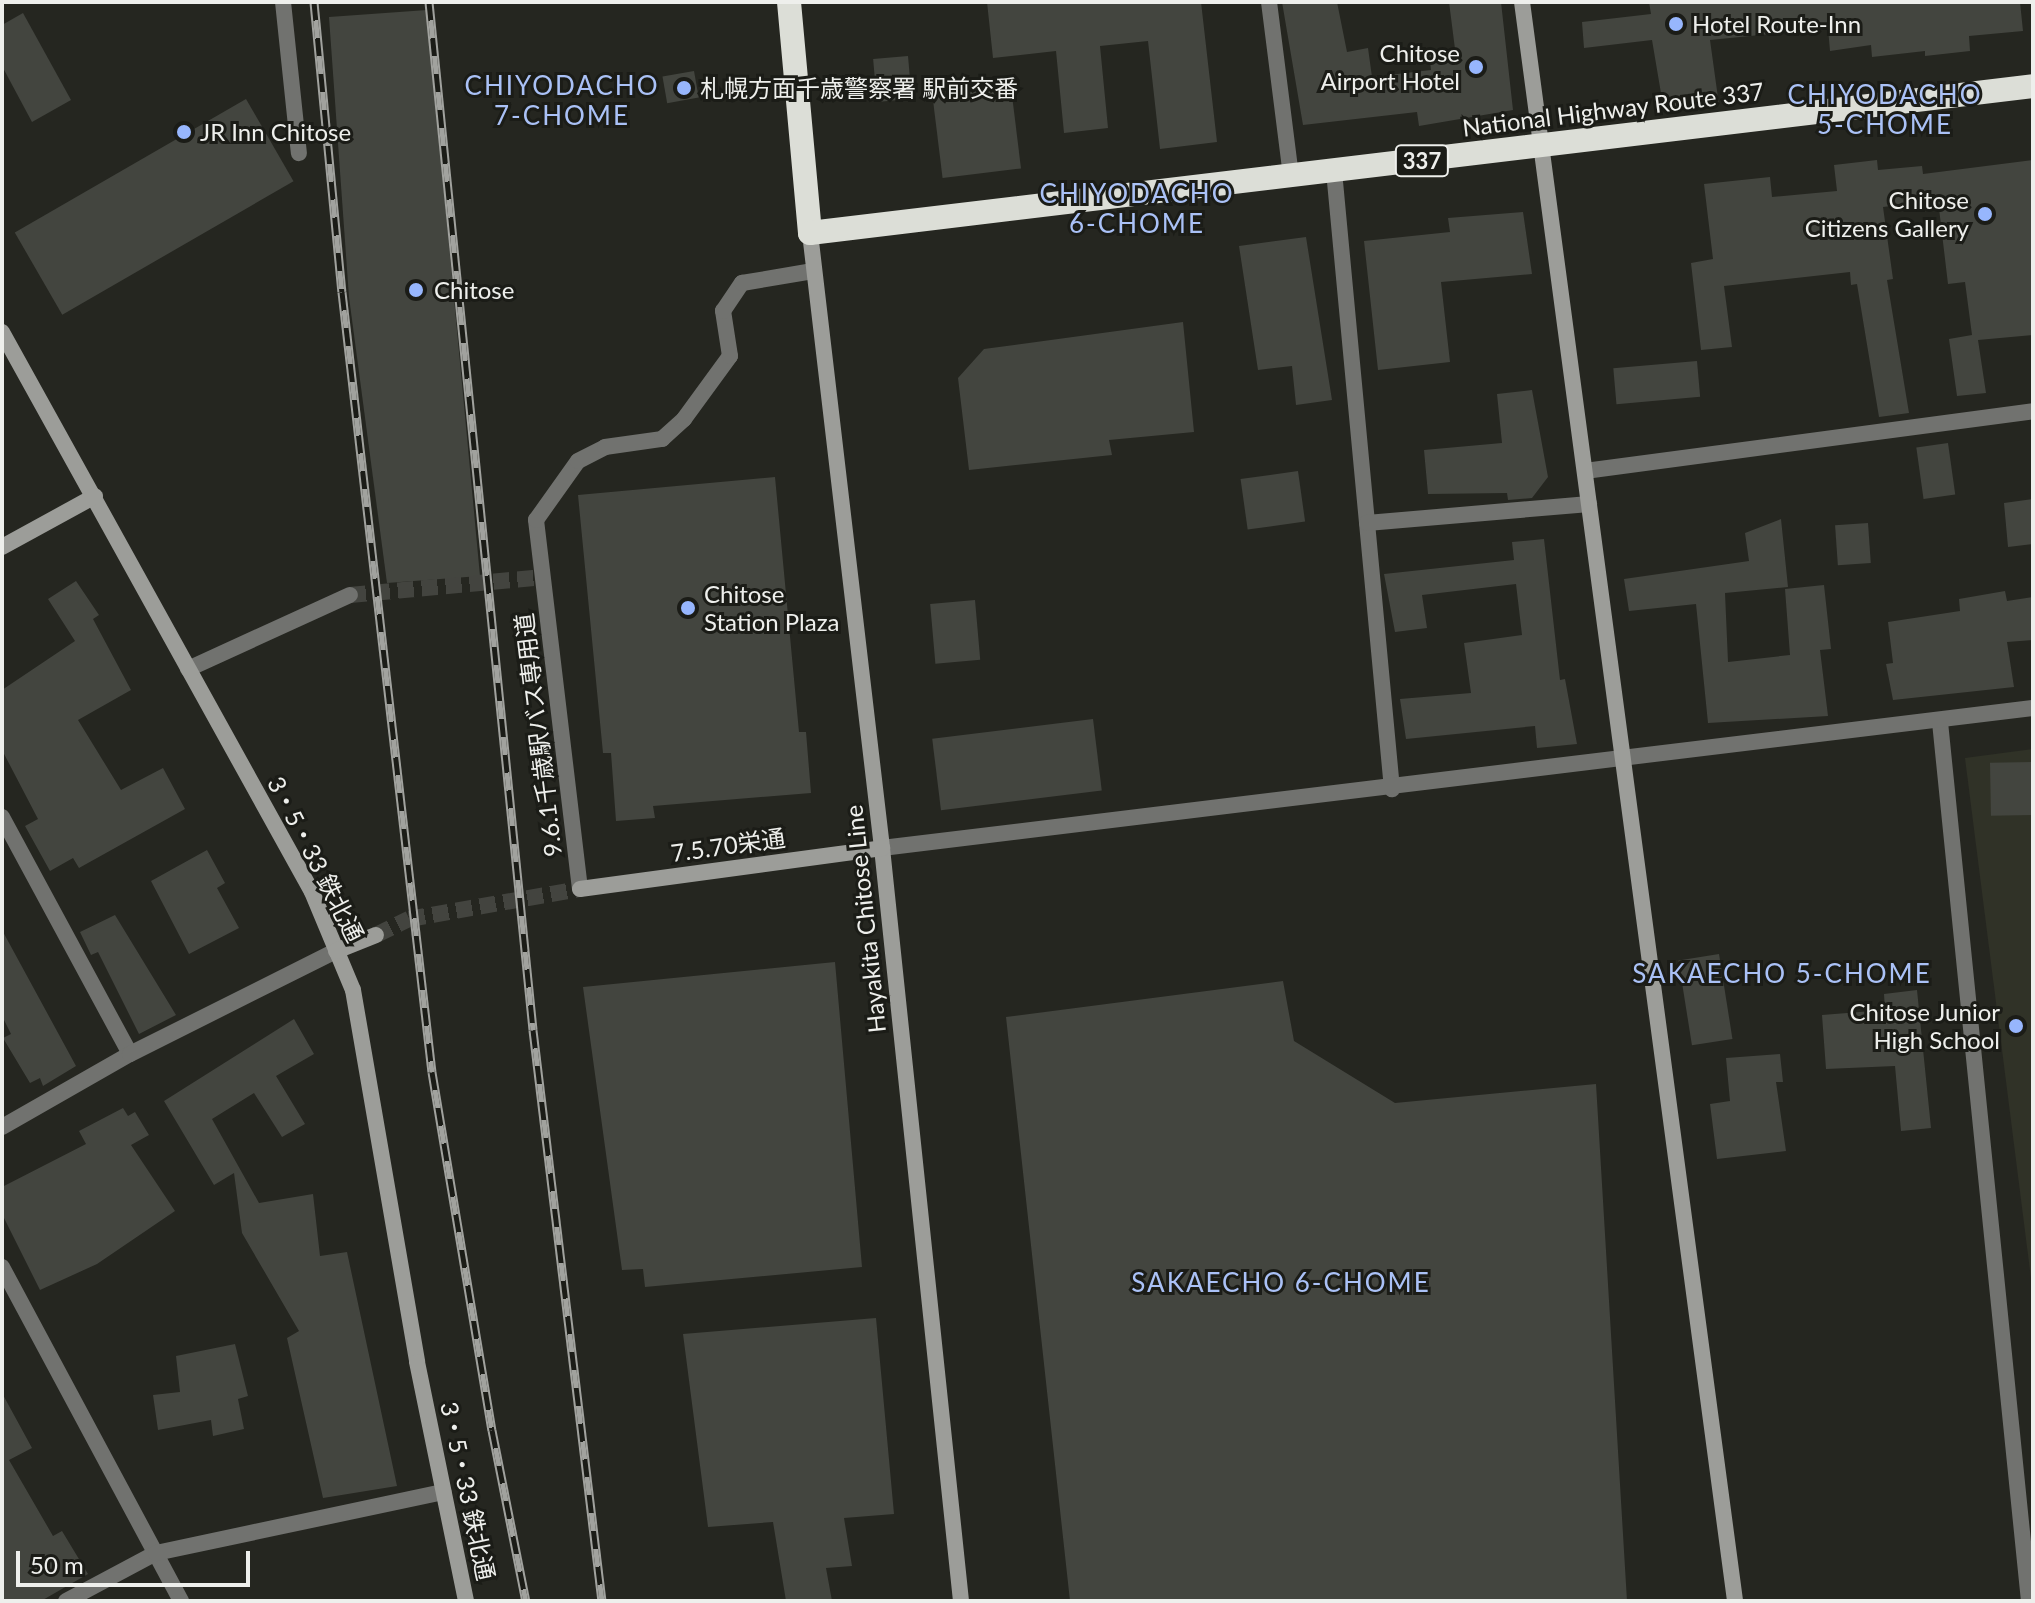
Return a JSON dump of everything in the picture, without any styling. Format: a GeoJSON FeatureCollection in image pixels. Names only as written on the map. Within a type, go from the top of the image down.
{"type":"FeatureCollection","features":[{"type":"Feature","properties":{"kind":"highway"},"geometry":{"type":"LineString","coordinates":[[789,2],[810,233]]}},
{"type":"Feature","properties":{"kind":"highway","name":"National Highway Route 337"},"geometry":{"type":"LineString","coordinates":[[810,233],[2033,86]]}},
{"type":"Feature","properties":{"kind":"street"},"geometry":{"type":"LineString","coordinates":[[283,2],[299,153]]}},
{"type":"Feature","properties":{"kind":"street"},"geometry":{"type":"LineString","coordinates":[[1269,2],[1291,176]]}},
{"type":"Feature","properties":{"kind":"street"},"geometry":{"type":"LineString","coordinates":[[1522,2],[1735,1601]]}},
{"type":"Feature","properties":{"kind":"street"},"geometry":{"type":"LineString","coordinates":[[1334,171],[1392,789]]}},
{"type":"Feature","properties":{"kind":"street","name":"Hayakita Chitose Line"},"geometry":{"type":"LineString","coordinates":[[810,233],[882,848],[961,1601]]}},
{"type":"Feature","properties":{"kind":"street","name":"9.6.1千歳駅バス専用道"},"geometry":{"type":"LineString","coordinates":[[580,889],[536,520],[561,478],[578,461],[605,447],[662,439],[675,430],[730,356],[723,311],[742,283],[813,271]]}},
{"type":"Feature","properties":{"kind":"street","name":"3・5・33 鉄北通"},"geometry":{"type":"LineString","coordinates":[[2,332],[312,892],[353,990],[372,1082],[417,1362],[466,1601]]}},
{"type":"Feature","properties":{"kind":"street"},"geometry":{"type":"LineString","coordinates":[[1585,471],[2033,411]]}},
{"type":"Feature","properties":{"kind":"street"},"geometry":{"type":"LineString","coordinates":[[2,547],[95,496]]}},
{"type":"Feature","properties":{"kind":"street"},"geometry":{"type":"LineString","coordinates":[[1367,523],[1589,504]]}},
{"type":"Feature","properties":{"kind":"street"},"geometry":{"type":"LineString","coordinates":[[188,669],[350,595]]}},
{"type":"Feature","properties":{"kind":"street"},"geometry":{"type":"LineString","coordinates":[[882,848],[1622,762],[2033,708]]}},
{"type":"Feature","properties":{"kind":"street"},"geometry":{"type":"LineString","coordinates":[[1940,722],[2029,1601]]}},
{"type":"Feature","properties":{"kind":"street"},"geometry":{"type":"LineString","coordinates":[[2,817],[130,1054]]}},
{"type":"Feature","properties":{"kind":"street","name":"7.5.70栄通"},"geometry":{"type":"LineString","coordinates":[[580,889],[882,848]]}},
{"type":"Feature","properties":{"kind":"street"},"geometry":{"type":"LineString","coordinates":[[2,1127],[130,1054],[336,951],[376,935]]}},
{"type":"Feature","properties":{"kind":"street"},"geometry":{"type":"LineString","coordinates":[[2,1267],[181,1601]]}},
{"type":"Feature","properties":{"kind":"street"},"geometry":{"type":"LineString","coordinates":[[66,1601],[156,1553],[444,1492]]}},
{"type":"Feature","properties":{"kind":"shaded area","name":"Chitose Junior High School"},"geometry":{"type":"Polygon","coordinates":[[[2033,749],[2033,1294],[1965,758],[2033,749]]]}},
{"type":"Feature","properties":{"kind":"building"},"geometry":{"type":"Polygon","coordinates":[[[987,2],[1201,2],[1217,142],[1160,149],[1148,41],[1100,46],[1108,128],[1064,133],[1056,51],[993,58],[987,2]]]}},
{"type":"Feature","properties":{"kind":"building"},"geometry":{"type":"Polygon","coordinates":[[[1282,2],[1337,2],[1347,52],[1368,48],[1372,77],[1431,70],[1429,51],[1455,49],[1449,2],[1501,2],[1513,110],[1419,126],[1417,112],[1303,125],[1282,2]]]}},
{"type":"Feature","properties":{"kind":"building"},"geometry":{"type":"Polygon","coordinates":[[[1649,2],[2020,2],[2023,31],[1969,36],[1970,51],[1925,56],[1925,51],[1872,57],[1871,45],[1830,51],[1828,28],[1710,40],[1719,105],[1664,111],[1652,40],[1584,48],[1582,22],[1651,14],[1649,2]]]}},
{"type":"Feature","properties":{"kind":"building","name":"Chitose"},"geometry":{"type":"Polygon","coordinates":[[[427,10],[480,576],[387,583],[349,297],[329,17],[427,10]]]}},
{"type":"Feature","properties":{"kind":"building"},"geometry":{"type":"Polygon","coordinates":[[[23,13],[71,100],[32,122],[2,66],[2,25],[23,13]]]}},
{"type":"Feature","properties":{"kind":"building"},"geometry":{"type":"Polygon","coordinates":[[[908,56],[912,99],[877,102],[873,59],[908,56]]]}},
{"type":"Feature","properties":{"kind":"building"},"geometry":{"type":"Polygon","coordinates":[[[694,71],[699,98],[667,103],[662,77],[694,71]]]}},
{"type":"Feature","properties":{"kind":"building"},"geometry":{"type":"Polygon","coordinates":[[[1011,87],[1021,168],[943,178],[933,97],[1011,87]]]}},
{"type":"Feature","properties":{"kind":"building"},"geometry":{"type":"Polygon","coordinates":[[[246,99],[294,181],[62,315],[15,232],[246,99]]]}},
{"type":"Feature","properties":{"kind":"building"},"geometry":{"type":"Polygon","coordinates":[[[1877,160],[1878,170],[1922,166],[1923,174],[2033,160],[2033,335],[1978,340],[1986,393],[1957,396],[1949,339],[1972,335],[1965,282],[1948,284],[1938,200],[1883,207],[1893,279],[1887,280],[1909,413],[1879,417],[1857,284],[1851,285],[1850,272],[1724,286],[1732,347],[1701,350],[1691,263],[1713,259],[1704,184],[1770,177],[1772,197],[1837,191],[1834,165],[1877,160]]]}},
{"type":"Feature","properties":{"kind":"building"},"geometry":{"type":"Polygon","coordinates":[[[1523,212],[1532,274],[1441,282],[1450,362],[1378,370],[1364,241],[1450,232],[1448,218],[1523,212]]]}},
{"type":"Feature","properties":{"kind":"building"},"geometry":{"type":"Polygon","coordinates":[[[1306,237],[1332,400],[1296,405],[1292,366],[1258,370],[1239,246],[1306,237]]]}},
{"type":"Feature","properties":{"kind":"building"},"geometry":{"type":"Polygon","coordinates":[[[1183,322],[1194,432],[1109,440],[1112,455],[969,470],[958,378],[984,349],[1183,322]]]}},
{"type":"Feature","properties":{"kind":"building"},"geometry":{"type":"Polygon","coordinates":[[[1697,361],[1700,397],[1616,404],[1613,368],[1697,361]]]}},
{"type":"Feature","properties":{"kind":"building"},"geometry":{"type":"Polygon","coordinates":[[[1532,390],[1548,477],[1532,498],[1508,500],[1507,493],[1428,494],[1424,450],[1502,443],[1497,394],[1532,390]]]}},
{"type":"Feature","properties":{"kind":"building"},"geometry":{"type":"Polygon","coordinates":[[[1948,443],[1955,494],[1924,499],[1916,447],[1948,443]]]}},
{"type":"Feature","properties":{"kind":"building"},"geometry":{"type":"Polygon","coordinates":[[[1298,471],[1305,522],[1248,530],[1241,479],[1298,471]]]}},
{"type":"Feature","properties":{"kind":"building"},"geometry":{"type":"Polygon","coordinates":[[[775,477],[799,732],[806,732],[811,793],[653,806],[655,818],[616,821],[611,753],[603,753],[578,495],[775,477]]]}},
{"type":"Feature","properties":{"kind":"building"},"geometry":{"type":"Polygon","coordinates":[[[2033,499],[2033,544],[2008,547],[2004,503],[2033,499]]]}},
{"type":"Feature","properties":{"kind":"building"},"geometry":{"type":"Polygon","coordinates":[[[1781,519],[1788,587],[1725,593],[1728,662],[1790,655],[1785,589],[1824,585],[1831,649],[1820,650],[1828,716],[1708,723],[1696,604],[1629,611],[1624,579],[1749,561],[1745,533],[1781,519]]]}},
{"type":"Feature","properties":{"kind":"building"},"geometry":{"type":"Polygon","coordinates":[[[1868,523],[1871,563],[1838,565],[1835,525],[1868,523]]]}},
{"type":"Feature","properties":{"kind":"building"},"geometry":{"type":"Polygon","coordinates":[[[1544,539],[1560,680],[1565,679],[1577,744],[1537,748],[1535,726],[1406,739],[1400,699],[1471,693],[1464,643],[1522,635],[1516,584],[1422,595],[1427,628],[1395,632],[1384,574],[1514,560],[1512,542],[1544,539]]]}},
{"type":"Feature","properties":{"kind":"building"},"geometry":{"type":"Polygon","coordinates":[[[76,581],[99,615],[93,619],[131,690],[78,720],[121,790],[163,768],[185,809],[79,868],[73,858],[50,871],[25,826],[38,819],[2,750],[2,690],[75,641],[48,599],[76,581]]]}},
{"type":"Feature","properties":{"kind":"building"},"geometry":{"type":"Polygon","coordinates":[[[2005,591],[2007,601],[2033,597],[2033,640],[2007,642],[2014,687],[1893,700],[1886,664],[1893,663],[1888,622],[1960,611],[1959,599],[2005,591]]]}},
{"type":"Feature","properties":{"kind":"building"},"geometry":{"type":"Polygon","coordinates":[[[975,600],[980,660],[935,664],[930,604],[975,600]]]}},
{"type":"Feature","properties":{"kind":"building"},"geometry":{"type":"Polygon","coordinates":[[[1093,719],[1102,790],[941,810],[932,739],[1093,719]]]}},
{"type":"Feature","properties":{"kind":"building"},"geometry":{"type":"Polygon","coordinates":[[[2032,762],[2033,815],[1991,816],[1990,763],[2032,762]]]}},
{"type":"Feature","properties":{"kind":"building"},"geometry":{"type":"Polygon","coordinates":[[[207,850],[225,883],[217,888],[239,928],[189,954],[151,881],[207,850]]]}},
{"type":"Feature","properties":{"kind":"building"},"geometry":{"type":"Polygon","coordinates":[[[115,915],[176,1015],[139,1034],[98,952],[91,955],[80,932],[115,915]]]}},
{"type":"Feature","properties":{"kind":"building"},"geometry":{"type":"Polygon","coordinates":[[[2,930],[76,1066],[43,1086],[40,1078],[30,1083],[3,1038],[11,1034],[2,1016],[2,930]]]}},
{"type":"Feature","properties":{"kind":"building"},"geometry":{"type":"Polygon","coordinates":[[[1719,954],[1732,1039],[1692,1045],[1679,960],[1719,954]]]}},
{"type":"Feature","properties":{"kind":"building"},"geometry":{"type":"Polygon","coordinates":[[[835,962],[862,1267],[645,1287],[643,1269],[622,1270],[583,987],[835,962]]]}},
{"type":"Feature","properties":{"kind":"building"},"geometry":{"type":"Polygon","coordinates":[[[1283,981],[1294,1041],[1395,1103],[1596,1084],[1627,1601],[1070,1601],[1006,1017],[1283,981]]]}},
{"type":"Feature","properties":{"kind":"building"},"geometry":{"type":"Polygon","coordinates":[[[1917,990],[1931,1128],[1901,1131],[1895,1066],[1826,1069],[1822,1015],[1885,1010],[1884,994],[1917,990]]]}},
{"type":"Feature","properties":{"kind":"building"},"geometry":{"type":"Polygon","coordinates":[[[294,1019],[314,1054],[276,1076],[305,1124],[282,1137],[254,1093],[212,1119],[259,1203],[313,1194],[320,1256],[347,1252],[397,1486],[323,1498],[287,1338],[299,1331],[242,1233],[234,1173],[214,1185],[164,1101],[294,1019]]]}},
{"type":"Feature","properties":{"kind":"building"},"geometry":{"type":"Polygon","coordinates":[[[1780,1054],[1783,1082],[1776,1082],[1786,1151],[1717,1159],[1710,1104],[1730,1101],[1726,1058],[1780,1054]]]}},
{"type":"Feature","properties":{"kind":"building"},"geometry":{"type":"Polygon","coordinates":[[[123,1108],[128,1116],[135,1112],[149,1135],[131,1145],[175,1211],[97,1264],[40,1290],[2,1214],[2,1187],[86,1144],[79,1131],[123,1108]]]}},
{"type":"Feature","properties":{"kind":"building"},"geometry":{"type":"Polygon","coordinates":[[[876,1318],[894,1514],[844,1518],[852,1566],[826,1568],[832,1601],[786,1601],[773,1522],[708,1527],[683,1334],[876,1318]]]}},
{"type":"Feature","properties":{"kind":"building"},"geometry":{"type":"Polygon","coordinates":[[[235,1344],[248,1396],[238,1399],[244,1429],[213,1436],[211,1420],[158,1430],[153,1395],[180,1392],[176,1356],[235,1344]]]}},
{"type":"Feature","properties":{"kind":"building"},"geometry":{"type":"Polygon","coordinates":[[[2,1393],[32,1448],[9,1460],[53,1536],[62,1531],[88,1574],[41,1601],[2,1601],[2,1393]]]}},
{"type":"Feature","properties":{"kind":"tunnel"},"geometry":{"type":"LineString","coordinates":[[350,595],[544,577]]}},
{"type":"Feature","properties":{"kind":"tunnel"},"geometry":{"type":"LineString","coordinates":[[376,935],[409,919],[580,889]]}},
{"type":"Feature","properties":{"kind":"railway"},"geometry":{"type":"LineString","coordinates":[[314,2],[342,292],[432,1072],[492,1430],[526,1601]]}},
{"type":"Feature","properties":{"kind":"railway"},"geometry":{"type":"LineString","coordinates":[[429,2],[533,1030],[602,1601]]}},
{"type":"Feature","properties":{"kind":"place","name":"Hotel Route-Inn"},"geometry":{"type":"Point","coordinates":[1676,24]}},
{"type":"Feature","properties":{"kind":"place","name":"Chitose Airport Hotel"},"geometry":{"type":"Point","coordinates":[1476,67]}},
{"type":"Feature","properties":{"kind":"place","name":"札幌方面千歳警察署 駅前交番"},"geometry":{"type":"Point","coordinates":[684,88]}},
{"type":"Feature","properties":{"kind":"place","name":"JR Inn Chitose"},"geometry":{"type":"Point","coordinates":[184,132]}},
{"type":"Feature","properties":{"kind":"place","name":"Chitose Citizens Gallery"},"geometry":{"type":"Point","coordinates":[1985,214]}},
{"type":"Feature","properties":{"kind":"place","name":"Chitose"},"geometry":{"type":"Point","coordinates":[416,290]}},
{"type":"Feature","properties":{"kind":"place","name":"Chitose Station Plaza"},"geometry":{"type":"Point","coordinates":[688,608]}},
{"type":"Feature","properties":{"kind":"place","name":"Chitose Junior High School"},"geometry":{"type":"Point","coordinates":[2016,1026]}},
{"type":"Feature","properties":{"kind":"district","name":"CHIYODACHO 7-CHOME"},"geometry":{"type":"Point","coordinates":[562,101]}},
{"type":"Feature","properties":{"kind":"district","name":"CHIYODACHO 5-CHOME"},"geometry":{"type":"Point","coordinates":[1885,110]}},
{"type":"Feature","properties":{"kind":"district","name":"CHIYODACHO 6-CHOME"},"geometry":{"type":"Point","coordinates":[1137,209]}},
{"type":"Feature","properties":{"kind":"district","name":"SAKAECHO 5-CHOME"},"geometry":{"type":"Point","coordinates":[1782,974]}},
{"type":"Feature","properties":{"kind":"district","name":"SAKAECHO 6-CHOME"},"geometry":{"type":"Point","coordinates":[1281,1283]}}]}
